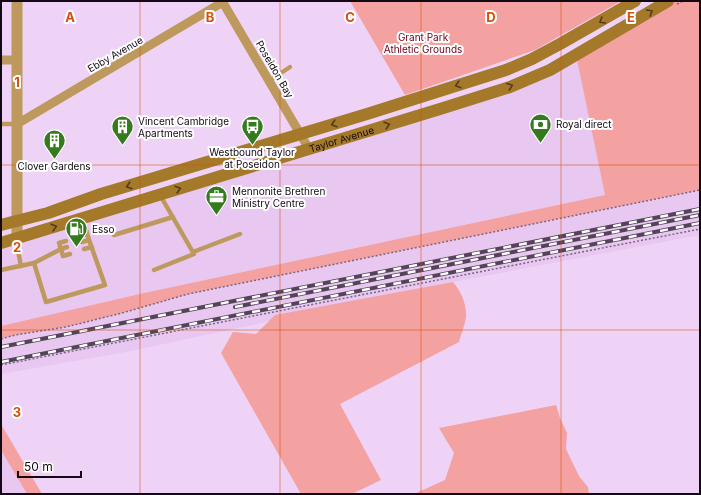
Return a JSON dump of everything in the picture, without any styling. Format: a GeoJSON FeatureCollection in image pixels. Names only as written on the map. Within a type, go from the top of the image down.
{"type":"FeatureCollection","features":[{"type":"Feature","properties":{"kind":"main road","name":"Taylor Avenue"},"geometry":{"type":"LineString","coordinates":[[1,225],[48,213],[101,194],[506,70],[532,59],[635,1]]}},
{"type":"Feature","properties":{"kind":"main road","name":"Taylor Avenue"},"geometry":{"type":"LineString","coordinates":[[1,243],[448,107],[517,84],[559,64],[668,1]]}},
{"type":"Feature","properties":{"kind":"street"},"geometry":{"type":"LineString","coordinates":[[17,1],[17,238]]}},
{"type":"Feature","properties":{"kind":"street","name":"Poseidon Bay"},"geometry":{"type":"LineString","coordinates":[[222,2],[309,149]]}},
{"type":"Feature","properties":{"kind":"street","name":"Ebby Avenue"},"geometry":{"type":"LineString","coordinates":[[17,124],[222,2]]}},
{"type":"Feature","properties":{"kind":"street"},"geometry":{"type":"LineString","coordinates":[[1,60],[17,60]]}},
{"type":"Feature","properties":{"kind":"lane"},"geometry":{"type":"LineString","coordinates":[[269,81],[290,67]]}},
{"type":"Feature","properties":{"kind":"lane"},"geometry":{"type":"LineString","coordinates":[[1,124],[17,124]]}},
{"type":"Feature","properties":{"kind":"lane"},"geometry":{"type":"LineString","coordinates":[[160,195],[193,252]]}},
{"type":"Feature","properties":{"kind":"lane"},"geometry":{"type":"LineString","coordinates":[[114,235],[173,218]]}},
{"type":"Feature","properties":{"kind":"lane"},"geometry":{"type":"LineString","coordinates":[[34,263],[46,302],[105,285],[83,219]]}},
{"type":"Feature","properties":{"kind":"lane"},"geometry":{"type":"LineString","coordinates":[[80,236],[87,234]]}},
{"type":"Feature","properties":{"kind":"lane"},"geometry":{"type":"LineString","coordinates":[[154,270],[194,254],[193,252],[240,234]]}},
{"type":"Feature","properties":{"kind":"lane"},"geometry":{"type":"LineString","coordinates":[[17,238],[21,266]]}},
{"type":"Feature","properties":{"kind":"lane"},"geometry":{"type":"LineString","coordinates":[[82,242],[89,240]]}},
{"type":"Feature","properties":{"kind":"lane"},"geometry":{"type":"LineString","coordinates":[[66,241],[59,243],[63,256],[70,254]]}},
{"type":"Feature","properties":{"kind":"lane"},"geometry":{"type":"LineString","coordinates":[[1,270],[34,263],[68,247]]}},
{"type":"Feature","properties":{"kind":"lane"},"geometry":{"type":"LineString","coordinates":[[84,249],[92,247]]}},
{"type":"Feature","properties":{"kind":"path"},"geometry":{"type":"LineString","coordinates":[[1,339],[15,335],[66,327],[142,308],[169,298],[700,190]]}},
{"type":"Feature","properties":{"kind":"path"},"geometry":{"type":"LineString","coordinates":[[1,365],[700,229]]}},
{"type":"Feature","properties":{"kind":"shaded area"},"geometry":{"type":"Polygon","coordinates":[[[576,55],[605,195],[144,293],[1,326],[1,243],[440,109],[576,55]]]}},
{"type":"Feature","properties":{"kind":"shaded area"},"geometry":{"type":"Polygon","coordinates":[[[700,190],[700,235],[453,282],[126,352],[1,374],[1,339],[15,335],[66,327],[142,308],[156,302],[188,294],[700,190]]]}},
{"type":"Feature","properties":{"kind":"shaded area"},"geometry":{"type":"Polygon","coordinates":[[[1,450],[27,494],[1,494],[1,450]]]}},
{"type":"Feature","properties":{"kind":"green space","name":"Grant Park Athletic Grounds"},"geometry":{"type":"Polygon","coordinates":[[[350,1],[621,1],[535,50],[405,95],[350,1]]]}},
{"type":"Feature","properties":{"kind":"green space"},"geometry":{"type":"Polygon","coordinates":[[[668,1],[700,1],[700,190],[188,294],[66,327],[15,335],[1,339],[1,326],[144,293],[605,195],[576,55],[668,1]]]}},
{"type":"Feature","properties":{"kind":"green space"},"geometry":{"type":"Polygon","coordinates":[[[453,282],[463,298],[466,308],[465,323],[459,342],[340,404],[381,480],[352,494],[301,494],[221,353],[233,332],[256,334],[275,315],[453,282]]]}},
{"type":"Feature","properties":{"kind":"green space"},"geometry":{"type":"Polygon","coordinates":[[[556,405],[567,433],[566,449],[579,476],[588,487],[589,494],[414,494],[445,480],[454,453],[439,428],[556,405]]]}},
{"type":"Feature","properties":{"kind":"green space"},"geometry":{"type":"Polygon","coordinates":[[[1,424],[42,494],[27,494],[1,450],[1,424]]]}},
{"type":"Feature","properties":{"kind":"railway"},"geometry":{"type":"LineString","coordinates":[[1,347],[700,209]]}},
{"type":"Feature","properties":{"kind":"railway"},"geometry":{"type":"LineString","coordinates":[[235,307],[700,215]]}},
{"type":"Feature","properties":{"kind":"railway"},"geometry":{"type":"LineString","coordinates":[[1,362],[700,223]]}},
{"type":"Feature","properties":{"kind":"place","name":"Royal direct"},"geometry":{"type":"Point","coordinates":[540,144]}},
{"type":"Feature","properties":{"kind":"place","name":"Vincent Cambridge Apartments"},"geometry":{"type":"Point","coordinates":[123,146]}},
{"type":"Feature","properties":{"kind":"place","name":"Westbound Taylor at Poseidon"},"geometry":{"type":"Point","coordinates":[252,146]}},
{"type":"Feature","properties":{"kind":"place","name":"Clover Gardens"},"geometry":{"type":"Point","coordinates":[54,160]}},
{"type":"Feature","properties":{"kind":"place","name":"Mennonite Brethren Ministry Centre"},"geometry":{"type":"Point","coordinates":[216,216]}},
{"type":"Feature","properties":{"kind":"place","name":"Esso"},"geometry":{"type":"Point","coordinates":[76,248]}}]}
